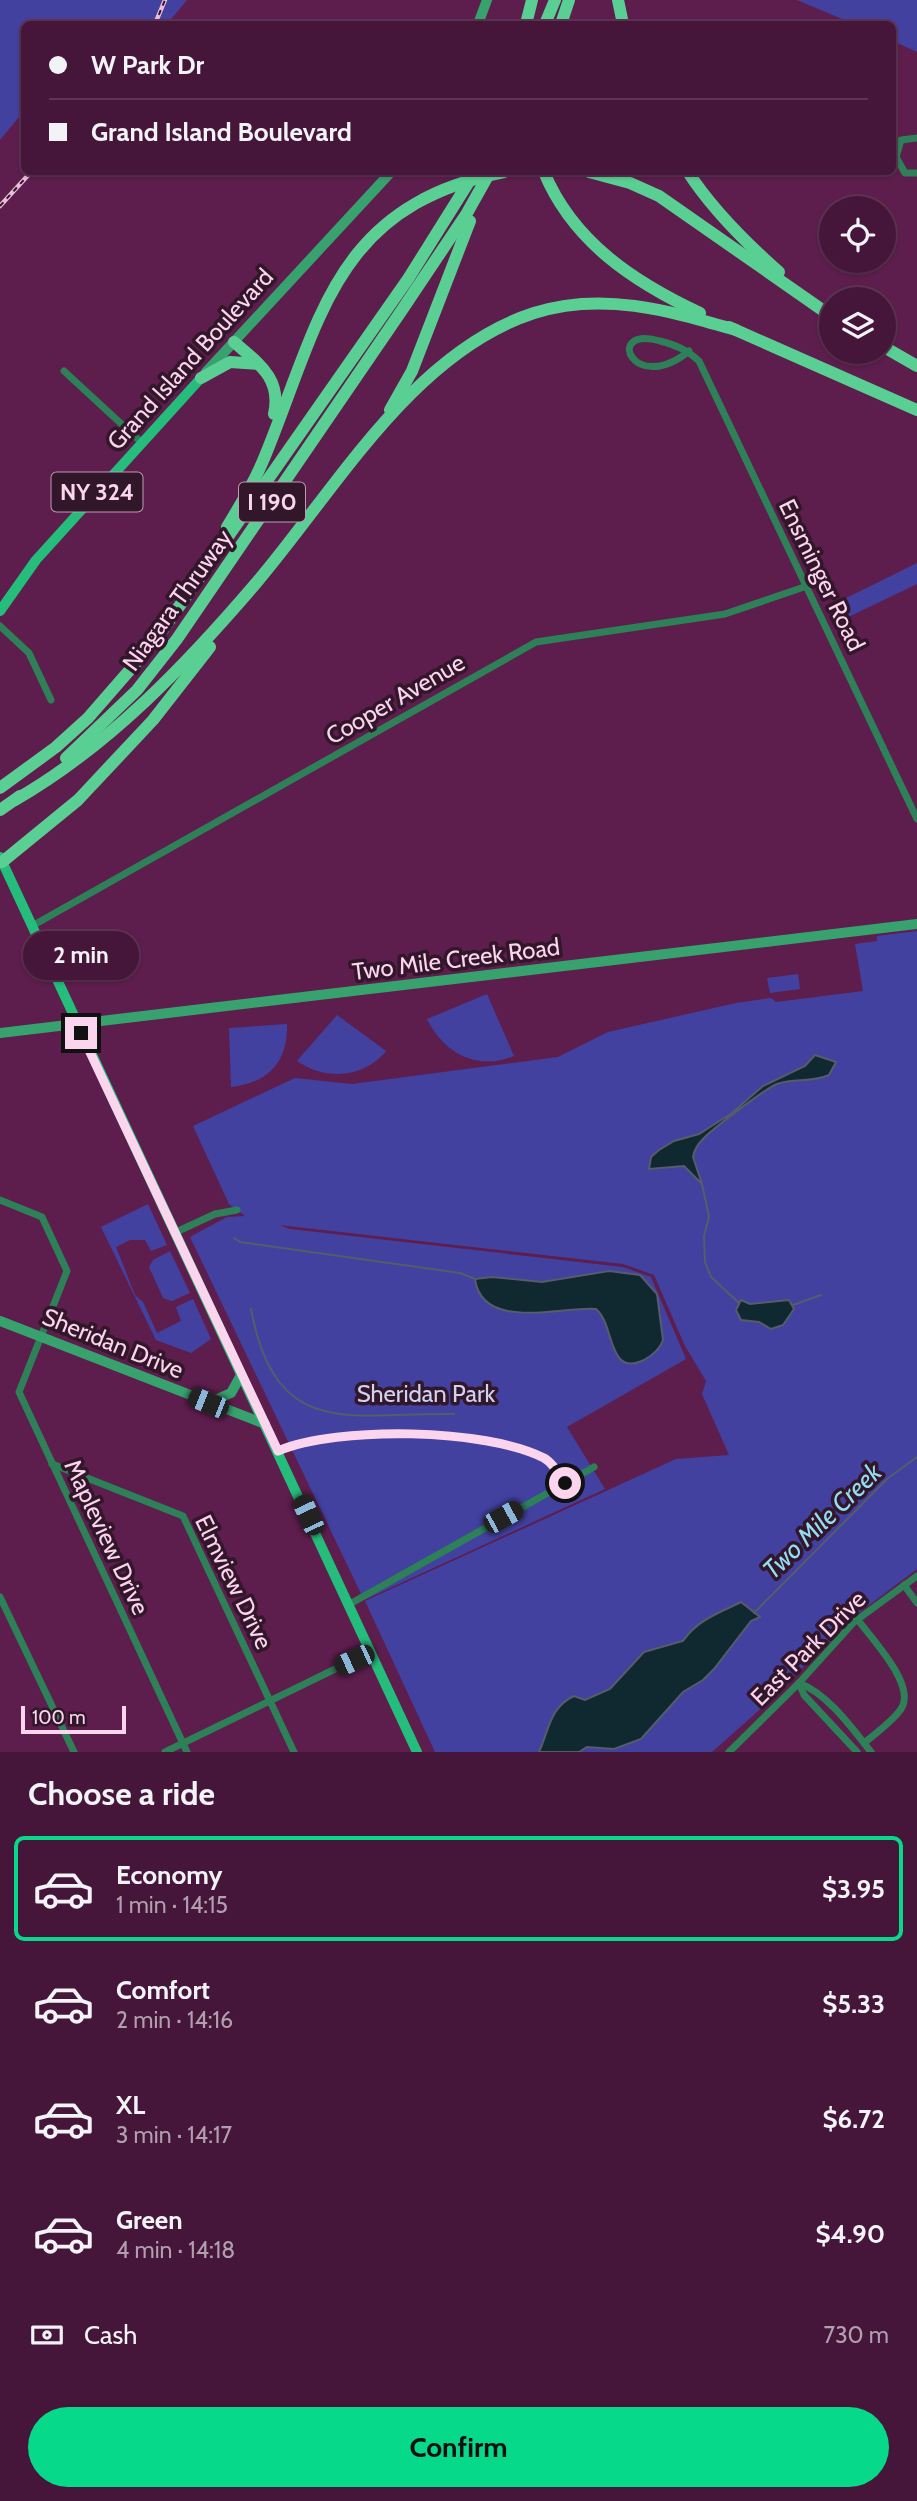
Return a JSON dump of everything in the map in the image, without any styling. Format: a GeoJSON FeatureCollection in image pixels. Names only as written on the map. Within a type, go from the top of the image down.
{"type":"FeatureCollection","features":[{"type":"Feature","properties":{"kind":"highway"},"geometry":{"type":"LineString","coordinates":[[527,21],[532,0]]}},
{"type":"Feature","properties":{"kind":"highway"},"geometry":{"type":"LineString","coordinates":[[546,21],[555,0]]}},
{"type":"Feature","properties":{"kind":"highway"},"geometry":{"type":"LineString","coordinates":[[562,21],[569,0]]}},
{"type":"Feature","properties":{"kind":"highway"},"geometry":{"type":"LineString","coordinates":[[618,0],[622,21]]}},
{"type":"Feature","properties":{"kind":"highway","name":"Niagara Thruway"},"geometry":{"type":"LineString","coordinates":[[5,785],[89,718],[155,641],[400,290],[473,175]]}},
{"type":"Feature","properties":{"kind":"highway","name":"Niagara Thruway"},"geometry":{"type":"LineString","coordinates":[[0,810],[107,722],[137,690],[177,639],[402,310],[467,213],[488,175]]}},
{"type":"Feature","properties":{"kind":"highway"},"geometry":{"type":"LineString","coordinates":[[187,595],[249,489],[268,449],[316,319],[350,262],[393,219],[446,188],[493,175]]}},
{"type":"Feature","properties":{"kind":"highway"},"geometry":{"type":"LineString","coordinates":[[367,445],[412,371],[464,232],[494,175]]}},
{"type":"Feature","properties":{"kind":"highway"},"geometry":{"type":"LineString","coordinates":[[546,175],[571,218],[604,256],[659,294],[917,410]]}},
{"type":"Feature","properties":{"kind":"highway"},"geometry":{"type":"LineString","coordinates":[[600,175],[630,183],[659,197],[819,308]]}},
{"type":"Feature","properties":{"kind":"highway"},"geometry":{"type":"LineString","coordinates":[[690,175],[699,190],[750,246],[787,279],[795,292]]}},
{"type":"Feature","properties":{"kind":"highway"},"geometry":{"type":"LineString","coordinates":[[1,859],[78,800],[153,720],[256,583],[367,445],[435,370],[472,341],[536,312],[578,305],[635,304],[736,330]]}},
{"type":"Feature","properties":{"kind":"highway"},"geometry":{"type":"LineString","coordinates":[[234,342],[272,379],[276,393],[268,449]]}},
{"type":"Feature","properties":{"kind":"highway"},"geometry":{"type":"LineString","coordinates":[[896,354],[917,366]]}},
{"type":"Feature","properties":{"kind":"highway"},"geometry":{"type":"LineString","coordinates":[[201,378],[230,362],[259,364]]}},
{"type":"Feature","properties":{"kind":"highway"},"geometry":{"type":"LineString","coordinates":[[15,800],[48,781],[127,717],[197,650],[256,583]]}},
{"type":"Feature","properties":{"kind":"main road","name":"Grand Island Boulevard"},"geometry":{"type":"LineString","coordinates":[[0,611],[36,560],[201,378]]}},
{"type":"Feature","properties":{"kind":"main road"},"geometry":{"type":"LineString","coordinates":[[1,859],[417,1752]]}},
{"type":"Feature","properties":{"kind":"street"},"geometry":{"type":"LineString","coordinates":[[479,21],[487,0]]}},
{"type":"Feature","properties":{"kind":"street"},"geometry":{"type":"LineString","coordinates":[[896,154],[901,140],[917,138]]}},
{"type":"Feature","properties":{"kind":"street"},"geometry":{"type":"LineString","coordinates":[[896,159],[905,173],[917,173]]}},
{"type":"Feature","properties":{"kind":"street","name":"Grand Island Boulevard"},"geometry":{"type":"LineString","coordinates":[[201,378],[388,175]]}},
{"type":"Feature","properties":{"kind":"street"},"geometry":{"type":"LineString","coordinates":[[643,336],[689,351],[670,363],[645,367],[635,363],[630,355],[631,346],[643,336]]}},
{"type":"Feature","properties":{"kind":"street","name":"Ensminger Road"},"geometry":{"type":"LineString","coordinates":[[689,351],[699,361],[917,819]]}},
{"type":"Feature","properties":{"kind":"street"},"geometry":{"type":"LineString","coordinates":[[64,371],[142,443]]}},
{"type":"Feature","properties":{"kind":"street","name":"Cooper Avenue"},"geometry":{"type":"LineString","coordinates":[[32,926],[536,642],[725,614],[807,586]]}},
{"type":"Feature","properties":{"kind":"street"},"geometry":{"type":"LineString","coordinates":[[0,626],[29,653],[51,701]]}},
{"type":"Feature","properties":{"kind":"street","name":"Two Mile Creek Road"},"geometry":{"type":"LineString","coordinates":[[0,1032],[917,924]]}},
{"type":"Feature","properties":{"kind":"street","name":"Mapleview Drive"},"geometry":{"type":"LineString","coordinates":[[0,1200],[42,1217],[67,1271],[19,1392],[187,1752]]}},
{"type":"Feature","properties":{"kind":"street"},"geometry":{"type":"LineString","coordinates":[[174,1233],[215,1214],[237,1210]]}},
{"type":"Feature","properties":{"kind":"street","name":"Sheridan Drive"},"geometry":{"type":"LineString","coordinates":[[0,1321],[265,1424]]}},
{"type":"Feature","properties":{"kind":"street"},"geometry":{"type":"LineString","coordinates":[[208,1403],[231,1393],[241,1375]]}},
{"type":"Feature","properties":{"kind":"street"},"geometry":{"type":"LineString","coordinates":[[278,1451],[309,1440],[343,1437],[458,1437],[486,1440],[545,1458],[565,1483]]}},
{"type":"Feature","properties":{"kind":"street","name":"Elmview Drive"},"geometry":{"type":"LineString","coordinates":[[52,1464],[183,1516],[294,1752]]}},
{"type":"Feature","properties":{"kind":"street"},"geometry":{"type":"LineString","coordinates":[[348,1605],[594,1467]]}},
{"type":"Feature","properties":{"kind":"street","name":"East Park Drive"},"geometry":{"type":"LineString","coordinates":[[732,1751],[858,1619],[917,1576]]}},
{"type":"Feature","properties":{"kind":"street"},"geometry":{"type":"LineString","coordinates":[[904,1585],[917,1603]]}},
{"type":"Feature","properties":{"kind":"street"},"geometry":{"type":"LineString","coordinates":[[0,1597],[74,1752]]}},
{"type":"Feature","properties":{"kind":"street"},"geometry":{"type":"LineString","coordinates":[[858,1619],[903,1682],[906,1695],[902,1708],[864,1743]]}},
{"type":"Feature","properties":{"kind":"street"},"geometry":{"type":"LineString","coordinates":[[164,1752],[370,1653]]}},
{"type":"Feature","properties":{"kind":"street"},"geometry":{"type":"LineString","coordinates":[[799,1683],[810,1687],[871,1752]]}},
{"type":"Feature","properties":{"kind":"street"},"geometry":{"type":"LineString","coordinates":[[799,1683],[804,1695],[857,1752]]}},
{"type":"Feature","properties":{"kind":"green space"},"geometry":{"type":"Polygon","coordinates":[[[0,0],[187,0],[170,21],[21,21],[21,115],[0,140],[0,0]]]}},
{"type":"Feature","properties":{"kind":"green space"},"geometry":{"type":"Polygon","coordinates":[[[797,0],[917,0],[917,52],[896,42],[896,21],[847,21],[797,0]]]}},
{"type":"Feature","properties":{"kind":"green space"},"geometry":{"type":"Polygon","coordinates":[[[917,563],[917,584],[838,622],[830,606],[917,563]]]}},
{"type":"Feature","properties":{"kind":"green space","name":"Sheridan Park"},"geometry":{"type":"Polygon","coordinates":[[[917,931],[917,1569],[852,1618],[766,1704],[712,1752],[435,1752],[365,1601],[676,1459],[729,1455],[702,1394],[706,1381],[685,1346],[654,1275],[623,1264],[279,1225],[290,1229],[623,1267],[651,1277],[686,1359],[567,1427],[605,1489],[364,1600],[190,1237],[227,1217],[245,1216],[229,1204],[193,1126],[295,1078],[352,1084],[558,1057],[608,1032],[736,1003],[771,998],[776,1002],[863,991],[855,944],[877,941],[877,936],[917,931]]]}},
{"type":"Feature","properties":{"kind":"green space"},"geometry":{"type":"Polygon","coordinates":[[[798,974],[800,989],[770,993],[767,978],[798,974]]]}},
{"type":"Feature","properties":{"kind":"green space"},"geometry":{"type":"Polygon","coordinates":[[[487,994],[514,1056],[487,1061],[463,1056],[442,1041],[427,1019],[487,994]]]}},
{"type":"Feature","properties":{"kind":"green space"},"geometry":{"type":"Polygon","coordinates":[[[337,1015],[386,1051],[367,1067],[344,1074],[320,1072],[297,1061],[337,1015]]]}},
{"type":"Feature","properties":{"kind":"green space"},"geometry":{"type":"Polygon","coordinates":[[[287,1024],[284,1049],[273,1068],[256,1081],[231,1087],[229,1028],[287,1024]]]}},
{"type":"Feature","properties":{"kind":"green space"},"geometry":{"type":"Polygon","coordinates":[[[148,1204],[167,1245],[151,1251],[145,1240],[130,1240],[116,1247],[135,1295],[143,1302],[157,1333],[181,1321],[176,1307],[193,1299],[211,1339],[191,1353],[156,1340],[101,1227],[148,1204]]]}},
{"type":"Feature","properties":{"kind":"green space"},"geometry":{"type":"Polygon","coordinates":[[[170,1251],[190,1293],[172,1301],[163,1298],[149,1267],[153,1260],[170,1251]]]}},
{"type":"Feature","properties":{"kind":"water"},"geometry":{"type":"Polygon","coordinates":[[[815,1055],[836,1062],[829,1075],[777,1084],[716,1127],[701,1141],[693,1157],[702,1184],[684,1166],[649,1169],[651,1157],[659,1150],[674,1141],[699,1134],[732,1113],[763,1086],[805,1066],[815,1055]]]}},
{"type":"Feature","properties":{"kind":"water"},"geometry":{"type":"Polygon","coordinates":[[[609,1271],[640,1275],[657,1294],[663,1340],[656,1352],[632,1364],[624,1362],[618,1356],[602,1316],[596,1309],[526,1313],[508,1311],[492,1306],[481,1295],[475,1279],[492,1277],[542,1282],[609,1271]]]}},
{"type":"Feature","properties":{"kind":"water"},"geometry":{"type":"Polygon","coordinates":[[[741,1300],[750,1304],[789,1300],[794,1309],[783,1325],[771,1329],[759,1322],[741,1320],[736,1310],[741,1300]]]}},
{"type":"Feature","properties":{"kind":"water"},"geometry":{"type":"Polygon","coordinates":[[[741,1602],[760,1617],[751,1621],[714,1669],[703,1680],[683,1692],[641,1739],[614,1749],[587,1747],[579,1752],[539,1752],[551,1720],[566,1701],[574,1696],[585,1700],[610,1689],[644,1652],[683,1641],[702,1622],[741,1602]]]}},
{"type":"Feature","properties":{"kind":"waterway"},"geometry":{"type":"LineString","coordinates":[[702,1184],[709,1217],[704,1236],[705,1262],[711,1277],[739,1303]]}},
{"type":"Feature","properties":{"kind":"waterway"},"geometry":{"type":"LineString","coordinates":[[234,1238],[240,1242],[460,1273],[475,1279]]}},
{"type":"Feature","properties":{"kind":"waterway"},"geometry":{"type":"LineString","coordinates":[[793,1305],[821,1295]]}},
{"type":"Feature","properties":{"kind":"waterway"},"geometry":{"type":"LineString","coordinates":[[251,1309],[263,1352],[279,1381],[299,1400],[323,1411],[351,1415],[454,1414]]}},
{"type":"Feature","properties":{"kind":"waterway","name":"Two Mile Creek"},"geometry":{"type":"LineString","coordinates":[[754,1613],[887,1479],[917,1457]]}},
{"type":"Feature","properties":{"kind":"railway"},"geometry":{"type":"LineString","coordinates":[[156,21],[165,0]]}},
{"type":"Feature","properties":{"kind":"railway"},"geometry":{"type":"LineString","coordinates":[[0,206],[28,175]]}},
{"type":"Feature","properties":{"kind":"route"},"geometry":{"type":"LineString","coordinates":[[81,1033],[278,1451],[309,1440],[343,1437],[427,1435],[486,1440],[545,1458],[565,1483]]}}]}
